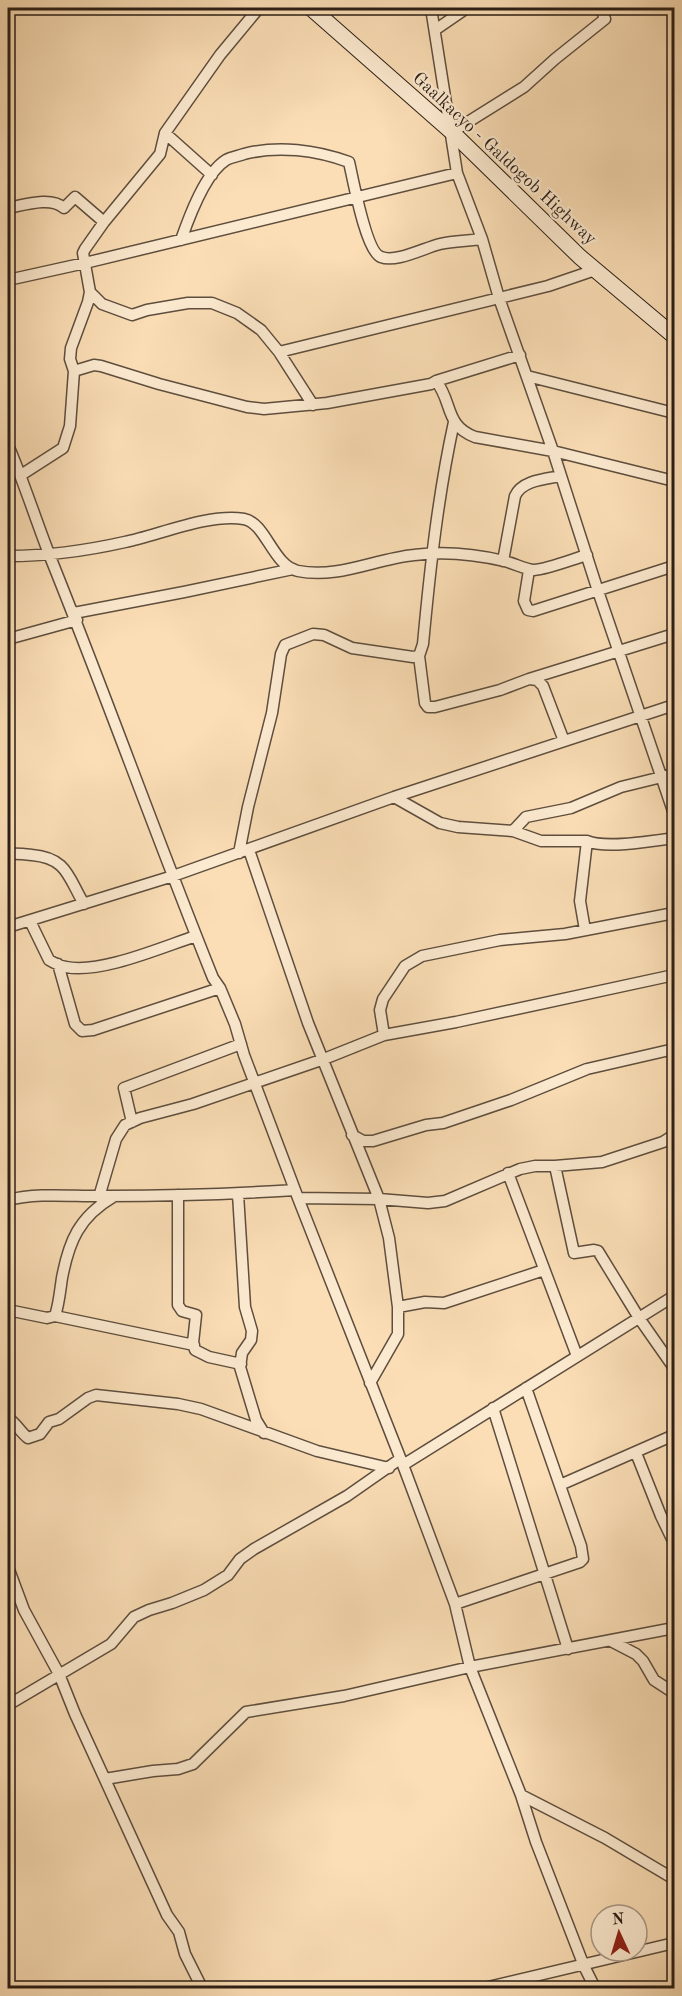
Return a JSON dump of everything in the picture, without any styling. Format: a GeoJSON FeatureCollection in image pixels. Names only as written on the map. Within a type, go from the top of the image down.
{"type":"FeatureCollection","features":[{"type":"Feature","properties":{"kind":"street"},"geometry":{"type":"LineString","coordinates":[[21,475],[63,448],[70,426],[74,371],[70,359],[71,348],[90,292],[83,253],[85,249],[104,222],[160,154],[165,133],[220,55],[259,8]]}},
{"type":"Feature","properties":{"kind":"street","name":"Gaalkacyo - Galdogob Highway"},"geometry":{"type":"LineString","coordinates":[[311,8],[452,132],[595,270],[675,336]]}},
{"type":"Feature","properties":{"kind":"street"},"geometry":{"type":"LineString","coordinates":[[431,8],[457,173],[482,239],[499,298],[675,814]]}},
{"type":"Feature","properties":{"kind":"street"},"geometry":{"type":"LineString","coordinates":[[435,30],[467,8]]}},
{"type":"Feature","properties":{"kind":"street"},"geometry":{"type":"LineString","coordinates":[[452,132],[524,87],[605,18],[602,8]]}},
{"type":"Feature","properties":{"kind":"street"},"geometry":{"type":"LineString","coordinates":[[165,133],[212,175]]}},
{"type":"Feature","properties":{"kind":"street"},"geometry":{"type":"LineString","coordinates":[[181,240],[193,206],[212,175],[227,159],[282,148],[333,156],[349,162],[370,244],[376,255],[393,258],[440,244],[482,239]]}},
{"type":"Feature","properties":{"kind":"street"},"geometry":{"type":"LineString","coordinates":[[8,280],[457,173]]}},
{"type":"Feature","properties":{"kind":"street"},"geometry":{"type":"LineString","coordinates":[[8,208],[50,202],[64,208],[75,197],[104,222]]}},
{"type":"Feature","properties":{"kind":"street"},"geometry":{"type":"LineString","coordinates":[[279,352],[548,286],[595,270]]}},
{"type":"Feature","properties":{"kind":"street"},"geometry":{"type":"LineString","coordinates":[[90,292],[102,304],[132,315],[188,303],[212,303],[237,313],[261,330],[279,352],[313,405]]}},
{"type":"Feature","properties":{"kind":"street"},"geometry":{"type":"LineString","coordinates":[[74,371],[94,365],[101,366],[159,384],[247,407],[264,409],[313,405],[431,384],[520,355]]}},
{"type":"Feature","properties":{"kind":"street"},"geometry":{"type":"LineString","coordinates":[[527,376],[675,413]]}},
{"type":"Feature","properties":{"kind":"street"},"geometry":{"type":"LineString","coordinates":[[436,381],[442,390],[454,422],[465,433],[475,437],[553,451],[675,481]]}},
{"type":"Feature","properties":{"kind":"street"},"geometry":{"type":"LineString","coordinates":[[454,422],[444,467],[431,553],[423,644],[419,656],[425,703],[428,706],[446,705],[500,690],[675,634]]}},
{"type":"Feature","properties":{"kind":"street"},"geometry":{"type":"LineString","coordinates":[[8,444],[196,936],[242,1044],[297,1194],[402,1462],[455,1604],[470,1667],[584,1966],[595,1989]]}},
{"type":"Feature","properties":{"kind":"street"},"geometry":{"type":"LineString","coordinates":[[502,561],[518,489],[530,483],[561,476]]}},
{"type":"Feature","properties":{"kind":"street"},"geometry":{"type":"LineString","coordinates":[[8,556],[50,555],[125,542],[218,518],[245,519],[253,522],[274,552],[293,569]]}},
{"type":"Feature","properties":{"kind":"street"},"geometry":{"type":"LineString","coordinates":[[8,639],[76,617],[293,569],[315,573],[331,572],[357,568],[396,557],[458,553],[520,565],[529,570],[541,569],[587,555]]}},
{"type":"Feature","properties":{"kind":"street"},"geometry":{"type":"LineString","coordinates":[[529,570],[524,601],[528,610],[533,611],[675,566]]}},
{"type":"Feature","properties":{"kind":"street"},"geometry":{"type":"LineString","coordinates":[[370,1383],[398,1334],[398,1307],[389,1238],[379,1199],[308,1023],[244,852],[248,807],[272,712],[281,654],[285,645],[313,634],[324,635],[352,648],[419,656]]}},
{"type":"Feature","properties":{"kind":"street"},"geometry":{"type":"LineString","coordinates":[[529,679],[543,686],[564,741]]}},
{"type":"Feature","properties":{"kind":"street"},"geometry":{"type":"LineString","coordinates":[[8,927],[173,876],[394,797],[675,705]]}},
{"type":"Feature","properties":{"kind":"street"},"geometry":{"type":"LineString","coordinates":[[513,831],[526,817],[571,808],[621,787],[675,774]]}},
{"type":"Feature","properties":{"kind":"street"},"geometry":{"type":"LineString","coordinates":[[394,797],[440,823],[513,831],[541,841],[587,841],[594,844],[605,844],[675,838]]}},
{"type":"Feature","properties":{"kind":"street"},"geometry":{"type":"LineString","coordinates":[[585,930],[580,901],[587,841]]}},
{"type":"Feature","properties":{"kind":"street"},"geometry":{"type":"LineString","coordinates":[[8,854],[47,856],[59,862],[84,904]]}},
{"type":"Feature","properties":{"kind":"street"},"geometry":{"type":"LineString","coordinates":[[384,1035],[381,1010],[383,999],[405,966],[412,961],[444,951],[500,940],[585,930],[675,914]]}},
{"type":"Feature","properties":{"kind":"street"},"geometry":{"type":"LineString","coordinates":[[30,921],[49,960],[65,967],[88,968],[130,958],[196,936]]}},
{"type":"Feature","properties":{"kind":"street"},"geometry":{"type":"LineString","coordinates":[[58,964],[75,1024],[82,1031],[93,1030],[220,988]]}},
{"type":"Feature","properties":{"kind":"street"},"geometry":{"type":"LineString","coordinates":[[99,1197],[116,1139],[125,1125],[132,1122],[256,1083],[384,1035],[456,1022],[675,975]]}},
{"type":"Feature","properties":{"kind":"street"},"geometry":{"type":"LineString","coordinates":[[132,1122],[124,1088],[242,1044]]}},
{"type":"Feature","properties":{"kind":"street"},"geometry":{"type":"LineString","coordinates":[[352,1135],[363,1141],[373,1141],[426,1125],[442,1123],[511,1100],[587,1069],[675,1049]]}},
{"type":"Feature","properties":{"kind":"street"},"geometry":{"type":"LineString","coordinates":[[8,1200],[63,1196],[297,1194],[428,1203],[445,1201],[508,1173],[535,1166],[602,1162],[663,1142],[675,1135]]}},
{"type":"Feature","properties":{"kind":"street"},"geometry":{"type":"LineString","coordinates":[[555,1166],[574,1253],[598,1251],[639,1318],[675,1368]]}},
{"type":"Feature","properties":{"kind":"street"},"geometry":{"type":"LineString","coordinates":[[508,1173],[577,1356]]}},
{"type":"Feature","properties":{"kind":"street"},"geometry":{"type":"LineString","coordinates":[[238,1194],[245,1307],[252,1331],[250,1340],[242,1353],[240,1364],[251,1407],[264,1433]]}},
{"type":"Feature","properties":{"kind":"street"},"geometry":{"type":"LineString","coordinates":[[178,1195],[178,1305],[182,1311],[196,1316],[195,1350],[200,1354],[240,1364]]}},
{"type":"Feature","properties":{"kind":"street"},"geometry":{"type":"LineString","coordinates":[[55,1316],[66,1262],[75,1234],[96,1207],[113,1196]]}},
{"type":"Feature","properties":{"kind":"street"},"geometry":{"type":"LineString","coordinates":[[398,1307],[425,1302],[444,1303],[544,1270]]}},
{"type":"Feature","properties":{"kind":"street"},"geometry":{"type":"LineString","coordinates":[[8,1705],[111,1644],[134,1617],[204,1590],[228,1575],[240,1559],[254,1549],[347,1496],[388,1468],[493,1408],[675,1296]]}},
{"type":"Feature","properties":{"kind":"street"},"geometry":{"type":"LineString","coordinates":[[8,1310],[46,1318],[55,1316],[194,1345]]}},
{"type":"Feature","properties":{"kind":"street"},"geometry":{"type":"LineString","coordinates":[[455,1604],[580,1562],[583,1556],[526,1388]]}},
{"type":"Feature","properties":{"kind":"street"},"geometry":{"type":"LineString","coordinates":[[8,1418],[17,1424],[28,1438],[35,1437],[44,1431],[49,1422],[59,1419],[88,1398],[96,1395],[190,1406],[317,1451],[388,1468]]}},
{"type":"Feature","properties":{"kind":"street"},"geometry":{"type":"LineString","coordinates":[[493,1408],[568,1649]]}},
{"type":"Feature","properties":{"kind":"street"},"geometry":{"type":"LineString","coordinates":[[560,1485],[675,1435]]}},
{"type":"Feature","properties":{"kind":"street"},"geometry":{"type":"LineString","coordinates":[[636,1452],[661,1516],[675,1543]]}},
{"type":"Feature","properties":{"kind":"street"},"geometry":{"type":"LineString","coordinates":[[8,1567],[24,1610],[59,1674],[167,1915],[179,1932],[185,1954],[202,1989]]}},
{"type":"Feature","properties":{"kind":"street"},"geometry":{"type":"LineString","coordinates":[[105,1779],[178,1769],[193,1764],[246,1712],[344,1696],[470,1667],[675,1628]]}},
{"type":"Feature","properties":{"kind":"street"},"geometry":{"type":"LineString","coordinates":[[611,1641],[636,1654],[654,1680],[675,1693]]}},
{"type":"Feature","properties":{"kind":"street"},"geometry":{"type":"LineString","coordinates":[[520,1795],[605,1838],[675,1879]]}},
{"type":"Feature","properties":{"kind":"street"},"geometry":{"type":"LineString","coordinates":[[484,1989],[521,1978],[584,1966],[675,1943]]}}]}
